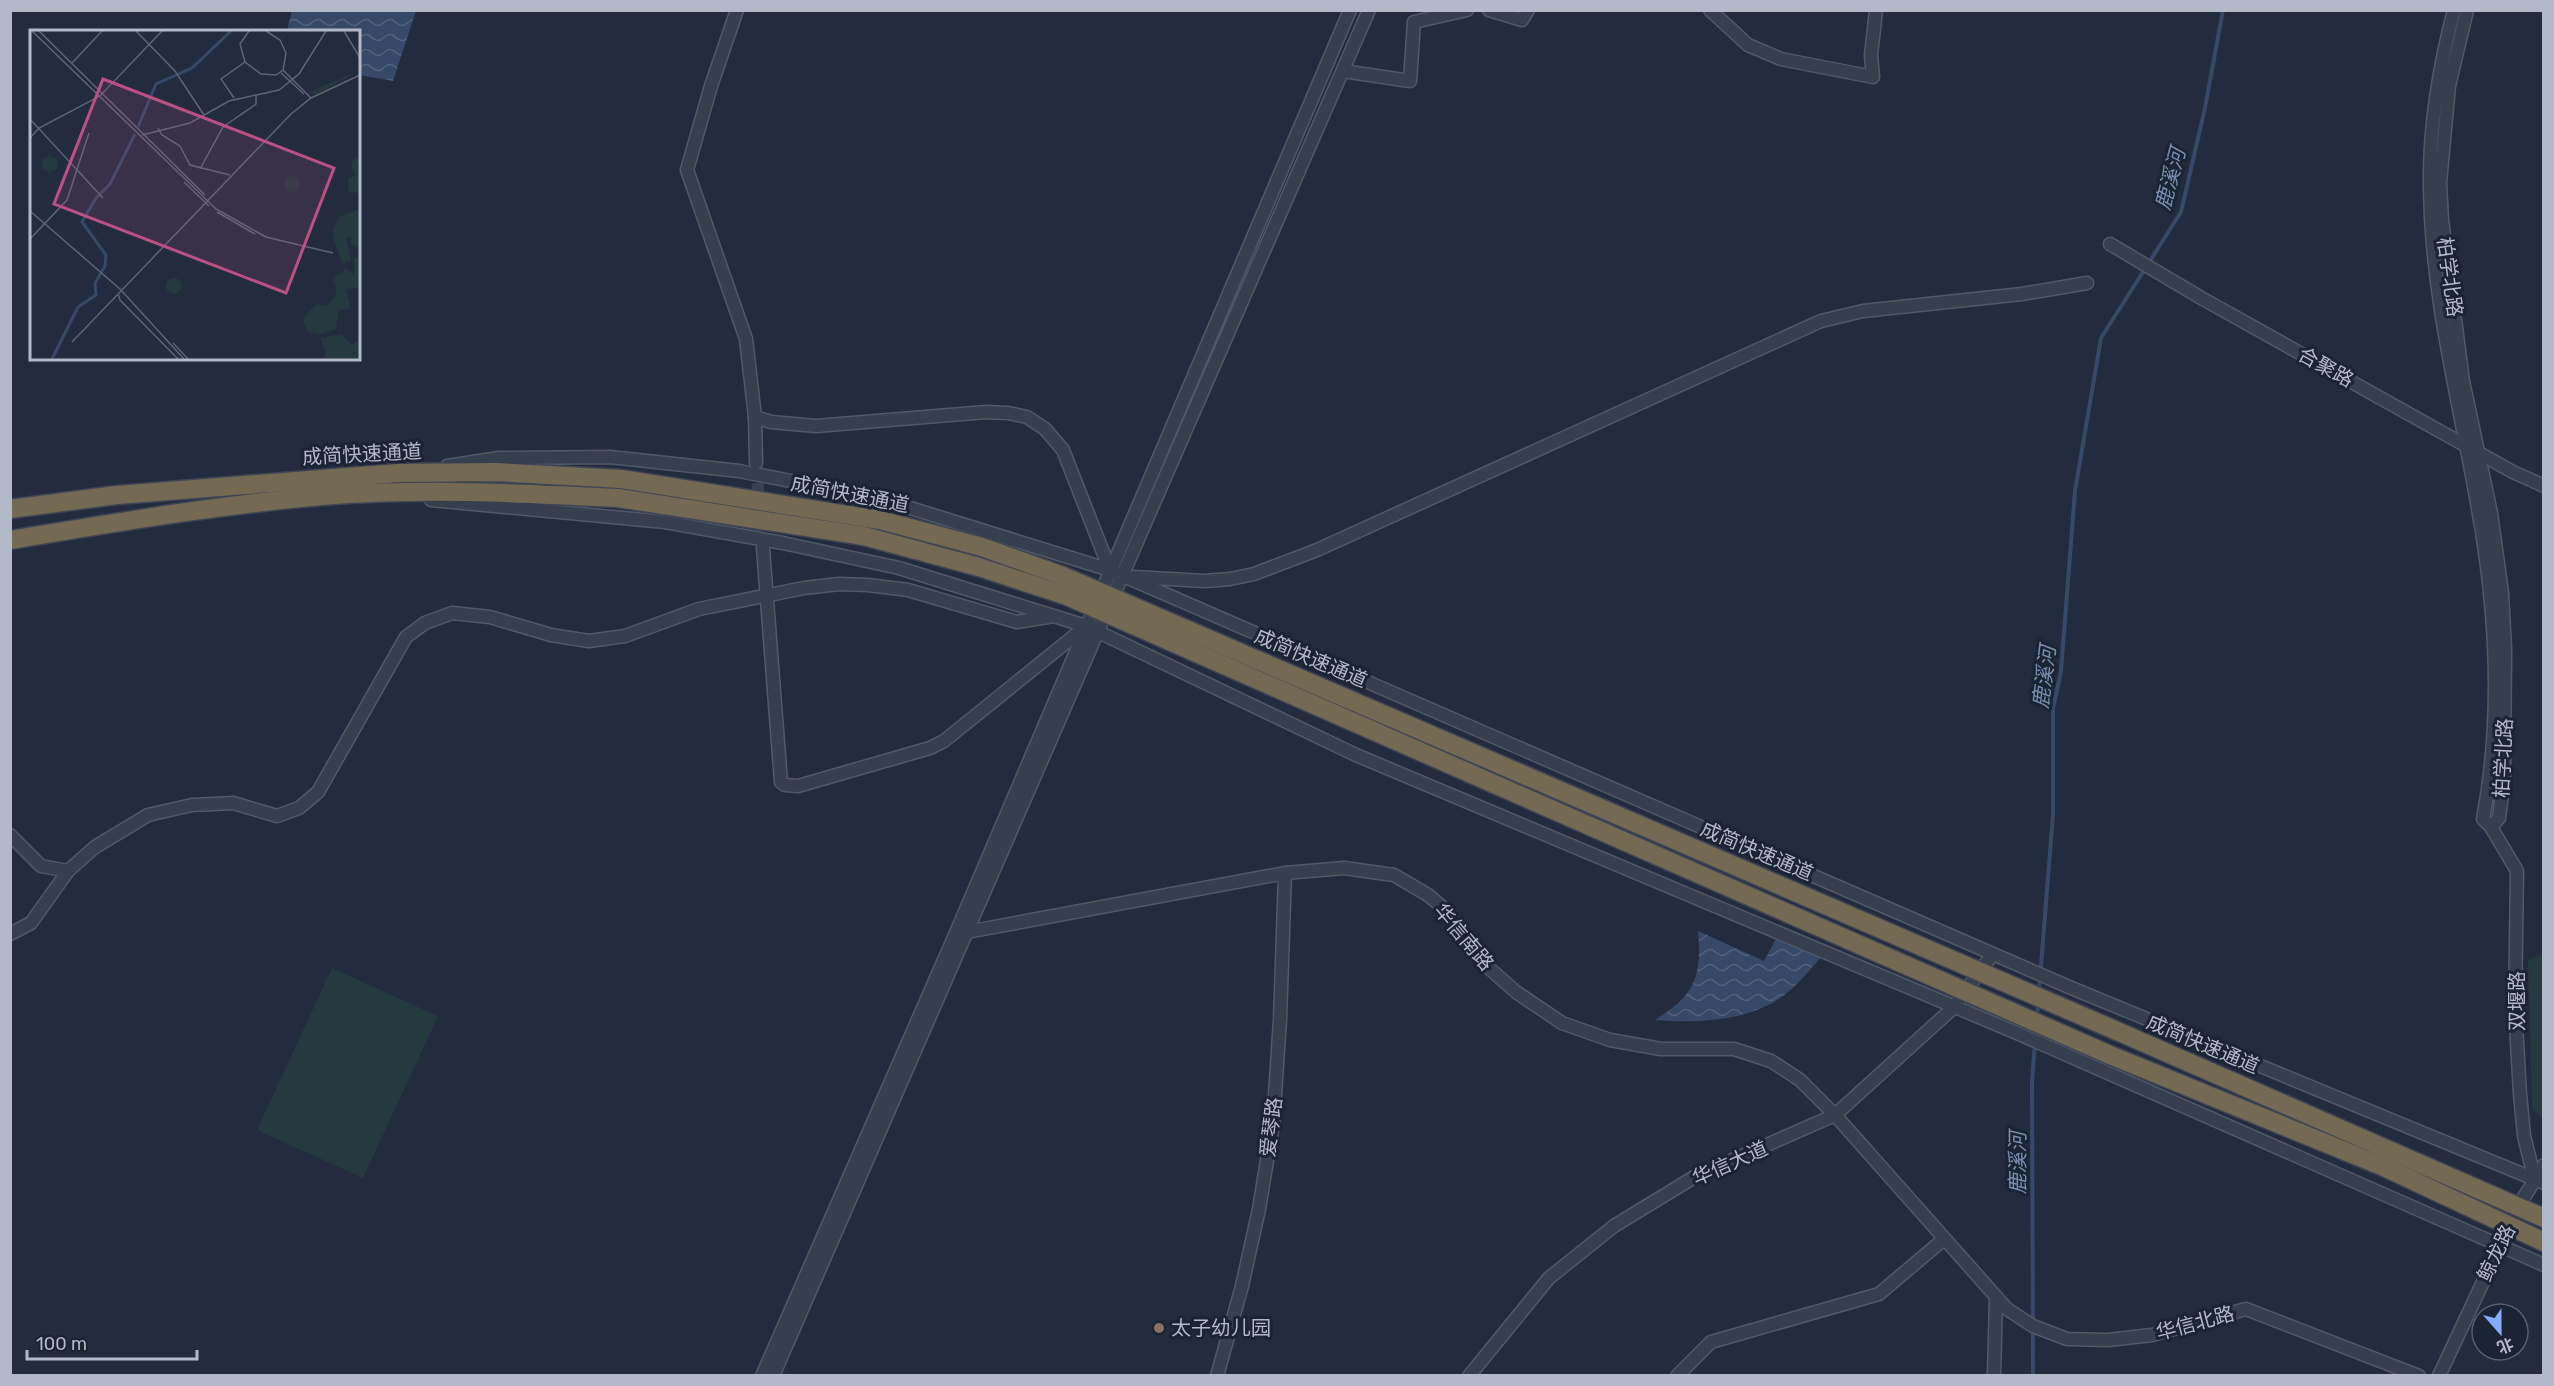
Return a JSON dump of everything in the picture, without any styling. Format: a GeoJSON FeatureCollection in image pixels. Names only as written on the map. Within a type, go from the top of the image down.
{"type":"FeatureCollection","features":[{"type":"Feature","properties":{"kind":"highway","name":"成简快速通道"},"geometry":{"type":"LineString","coordinates":[[10,540],[189,512],[398,473],[496,472],[621,479],[880,520],[982,547],[1063,576],[2544,1218]]}},
{"type":"Feature","properties":{"kind":"highway","name":"成简快速通道"},"geometry":{"type":"LineString","coordinates":[[10,509],[117,495],[323,487],[367,495],[479,491],[618,498],[864,536],[979,567],[1067,596],[2110,1055],[2384,1167],[2544,1242]]}},
{"type":"Feature","properties":{"kind":"street"},"geometry":{"type":"LineString","coordinates":[[737,10],[711,86],[687,170],[746,339],[756,463]]}},
{"type":"Feature","properties":{"kind":"street"},"geometry":{"type":"LineString","coordinates":[[773,1376],[963,930],[1086,626],[1350,10]]}},
{"type":"Feature","properties":{"kind":"street"},"geometry":{"type":"LineString","coordinates":[[762,1376],[1124,576],[1369,10]]}},
{"type":"Feature","properties":{"kind":"street"},"geometry":{"type":"LineString","coordinates":[[1343,71],[1410,81],[1414,22],[1467,10]]}},
{"type":"Feature","properties":{"kind":"street"},"geometry":{"type":"LineString","coordinates":[[1489,10],[1522,20],[1528,10]]}},
{"type":"Feature","properties":{"kind":"street"},"geometry":{"type":"LineString","coordinates":[[1710,10],[1748,45],[1780,59],[1873,77],[1871,56],[1876,10]]}},
{"type":"Feature","properties":{"kind":"street","name":"柏学北路"},"geometry":{"type":"LineString","coordinates":[[2454,10],[2435,104],[2430,188],[2438,297],[2481,526],[2491,603],[2494,708],[2488,789],[2483,819],[2491,827],[2499,818],[2504,780],[2505,648],[2502,593],[2496,544],[2462,369],[2442,220],[2440,183],[2449,86],[2467,10]]}},
{"type":"Feature","properties":{"kind":"street","name":"合聚路"},"geometry":{"type":"LineString","coordinates":[[2110,244],[2203,299],[2513,472],[2544,486]]}},
{"type":"Feature","properties":{"kind":"street"},"geometry":{"type":"LineString","coordinates":[[1124,576],[1205,581],[1254,574],[1317,550],[1821,321],[1863,311],[2022,294],[2087,283]]}},
{"type":"Feature","properties":{"kind":"street"},"geometry":{"type":"LineString","coordinates":[[754,417],[771,422],[816,426],[986,412],[1027,417],[1045,429],[1063,450],[1110,570]]}},
{"type":"Feature","properties":{"kind":"street"},"geometry":{"type":"LineString","coordinates":[[398,473],[499,458],[610,457],[739,471],[878,498],[1110,570],[2022,967],[2539,1181]]}},
{"type":"Feature","properties":{"kind":"street"},"geometry":{"type":"LineString","coordinates":[[367,495],[665,522],[783,543],[899,568],[1086,626],[1356,755],[2017,1033],[2544,1265]]}},
{"type":"Feature","properties":{"kind":"street"},"geometry":{"type":"LineString","coordinates":[[763,548],[781,782],[785,785],[798,786],[930,748],[944,741],[1086,626]]}},
{"type":"Feature","properties":{"kind":"street"},"geometry":{"type":"LineString","coordinates":[[10,934],[31,923],[68,871],[94,847],[148,815],[192,805],[233,803],[278,816],[298,808],[318,792],[406,637],[425,623],[452,613],[490,617],[551,635],[589,641],[625,636],[699,609],[804,588],[839,584],[908,590],[1017,622],[1053,616]]}},
{"type":"Feature","properties":{"kind":"street","name":"双堰路"},"geometry":{"type":"LineString","coordinates":[[2491,827],[2517,871],[2515,1008],[2518,1062],[2524,1136],[2539,1181]]}},
{"type":"Feature","properties":{"kind":"street"},"geometry":{"type":"LineString","coordinates":[[10,835],[41,866],[68,871]]}},
{"type":"Feature","properties":{"kind":"street","name":"华信南路"},"geometry":{"type":"LineString","coordinates":[[963,930],[1285,873],[1344,868],[1394,875],[1428,895],[1441,906],[1489,968],[1516,992],[1562,1023],[1610,1040],[1661,1049],[1734,1049],[1771,1060],[1800,1080],[1835,1115],[1944,1239]]}},
{"type":"Feature","properties":{"kind":"street","name":"爱琴路"},"geometry":{"type":"LineString","coordinates":[[1217,1376],[1242,1286],[1257,1220],[1273,1124],[1280,1020],[1285,873]]}},
{"type":"Feature","properties":{"kind":"street","name":"华信大道"},"geometry":{"type":"LineString","coordinates":[[1469,1376],[1549,1278],[1614,1226],[1696,1176],[1835,1115],[1953,1008],[1992,954]]}},
{"type":"Feature","properties":{"kind":"street","name":"鲸龙路"},"geometry":{"type":"LineString","coordinates":[[2439,1376],[2499,1246],[2518,1208],[2539,1181],[2544,1165]]}},
{"type":"Feature","properties":{"kind":"street"},"geometry":{"type":"LineString","coordinates":[[1677,1376],[1711,1342],[1879,1294],[1944,1239]]}},
{"type":"Feature","properties":{"kind":"street","name":"华信北路"},"geometry":{"type":"LineString","coordinates":[[1944,1239],[2007,1309],[2033,1326],[2067,1339],[2108,1340],[2152,1335],[2246,1309],[2419,1376]]}},
{"type":"Feature","properties":{"kind":"street"},"geometry":{"type":"LineString","coordinates":[[1994,1376],[1996,1297]]}},
{"type":"Feature","properties":{"kind":"green space"},"geometry":{"type":"Polygon","coordinates":[[[2543,954],[2544,1114],[2541,1117],[2532,1109],[2528,960],[2543,954]]]}},
{"type":"Feature","properties":{"kind":"green space"},"geometry":{"type":"Polygon","coordinates":[[[332,968],[438,1016],[363,1178],[257,1130],[332,968]]]}},
{"type":"Feature","properties":{"kind":"water"},"geometry":{"type":"Polygon","coordinates":[[[292,10],[416,10],[393,81],[360,75],[360,30],[287,30],[292,10]]]}},
{"type":"Feature","properties":{"kind":"water"},"geometry":{"type":"Polygon","coordinates":[[[1698,931],[1764,961],[1776,939],[1821,957],[1787,993],[1760,1009],[1716,1020],[1655,1020],[1679,1002],[1693,983],[1699,961],[1698,931]]]}},
{"type":"Feature","properties":{"kind":"waterway","name":"鹿溪河"},"geometry":{"type":"LineString","coordinates":[[2039,991],[2053,815],[2053,709],[2061,671],[2075,491],[2101,338],[2181,212],[2205,108],[2223,10]]}},
{"type":"Feature","properties":{"kind":"waterway","name":"鹿溪河"},"geometry":{"type":"LineString","coordinates":[[2037,1018],[2038,1002]]}},
{"type":"Feature","properties":{"kind":"waterway","name":"鹿溪河"},"geometry":{"type":"LineString","coordinates":[[2033,1376],[2032,1082],[2036,1028]]}},
{"type":"Feature","properties":{"kind":"tunnel"},"geometry":{"type":"LineString","coordinates":[[756,465],[763,548]]}},
{"type":"Feature","properties":{"kind":"place","name":"太子幼儿园"},"geometry":{"type":"Point","coordinates":[1159,1328]}}]}
